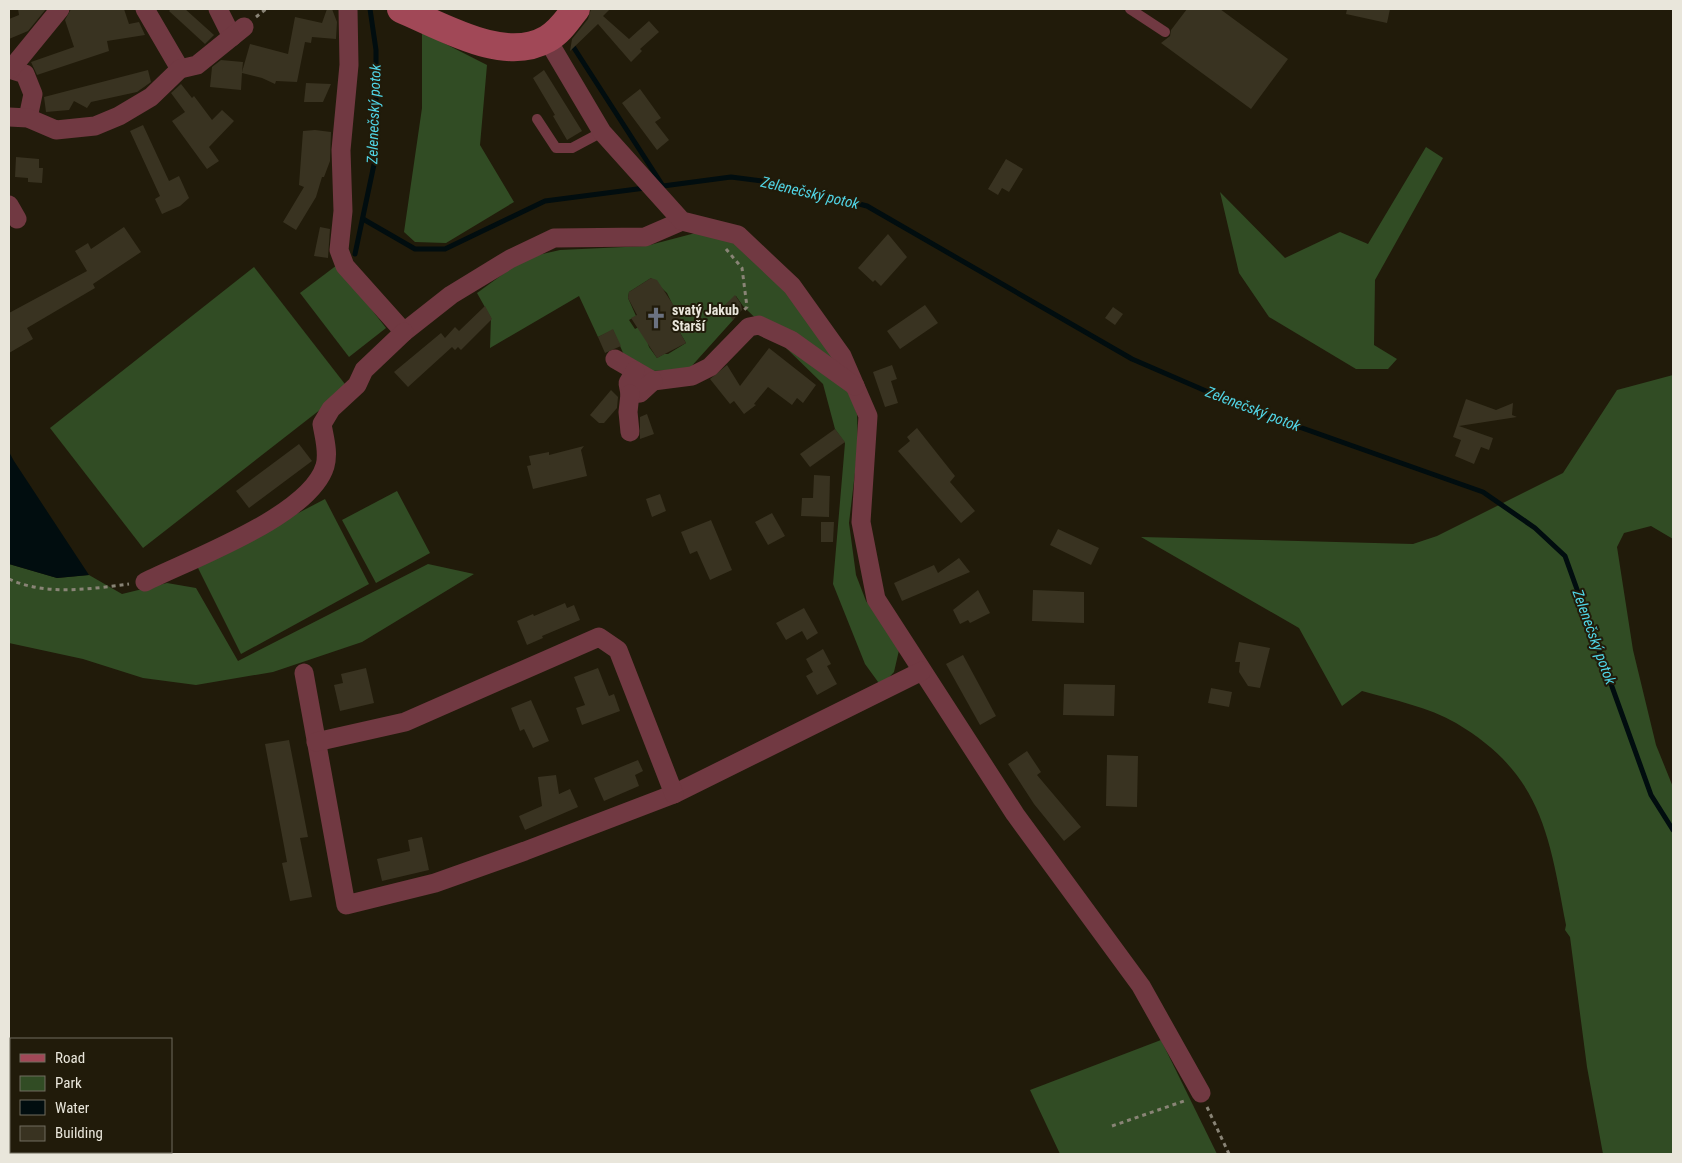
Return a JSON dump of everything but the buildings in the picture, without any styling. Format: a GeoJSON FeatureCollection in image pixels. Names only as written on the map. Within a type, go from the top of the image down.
{"type":"FeatureCollection","features":[{"type":"Feature","properties":{"kind":"street"},"geometry":{"type":"LineString","coordinates":[[28,118],[33,94],[25,74],[10,69],[60,9]]}},
{"type":"Feature","properties":{"kind":"street"},"geometry":{"type":"LineString","coordinates":[[145,9],[180,69]]}},
{"type":"Feature","properties":{"kind":"street"},"geometry":{"type":"LineString","coordinates":[[9,117],[28,118],[56,130],[95,126],[119,116],[151,97],[180,69],[197,66],[238,32],[218,9]]}},
{"type":"Feature","properties":{"kind":"street"},"geometry":{"type":"LineString","coordinates":[[348,9],[349,65],[341,150],[343,211],[339,250],[345,266],[404,332]]}},
{"type":"Feature","properties":{"kind":"street"},"geometry":{"type":"LineString","coordinates":[[401,9],[494,46],[521,47],[547,39],[562,27],[576,9]]}},
{"type":"Feature","properties":{"kind":"street"},"geometry":{"type":"LineString","coordinates":[[547,39],[602,132],[658,196],[682,221],[738,235],[792,286],[842,356],[868,416],[861,522],[876,599],[1016,814],[1141,986],[1201,1093]]}},
{"type":"Feature","properties":{"kind":"street"},"geometry":{"type":"LineString","coordinates":[[145,582],[240,538],[296,504],[317,481],[325,465],[326,447],[322,424],[331,409],[357,385],[364,370],[404,332],[451,295],[510,259],[554,238],[645,237],[682,221]]}},
{"type":"Feature","properties":{"kind":"street"},"geometry":{"type":"LineString","coordinates":[[630,394],[640,393],[653,382],[692,376],[710,367],[748,327],[759,325],[791,340],[856,387]]}},
{"type":"Feature","properties":{"kind":"street"},"geometry":{"type":"LineString","coordinates":[[615,359],[653,382]]}},
{"type":"Feature","properties":{"kind":"street"},"geometry":{"type":"LineString","coordinates":[[630,432],[628,412],[630,394],[628,383],[634,371]]}},
{"type":"Feature","properties":{"kind":"street"},"geometry":{"type":"LineString","coordinates":[[316,742],[405,722],[599,637],[618,650],[674,794]]}},
{"type":"Feature","properties":{"kind":"street"},"geometry":{"type":"LineString","coordinates":[[304,673],[346,905],[435,883],[525,852],[674,794],[922,672]]}},
{"type":"Feature","properties":{"kind":"lane"},"geometry":{"type":"LineString","coordinates":[[1130,9],[1165,32]]}},
{"type":"Feature","properties":{"kind":"lane"},"geometry":{"type":"LineString","coordinates":[[537,119],[556,148],[572,148],[602,132]]}},
{"type":"Feature","properties":{"kind":"path"},"geometry":{"type":"LineString","coordinates":[[705,226],[742,268],[747,307],[741,314]]}},
{"type":"Feature","properties":{"kind":"path"},"geometry":{"type":"LineString","coordinates":[[9,578],[49,588],[90,589],[145,582]]}},
{"type":"Feature","properties":{"kind":"path"},"geometry":{"type":"LineString","coordinates":[[1112,1126],[1201,1093],[1229,1154]]}},
{"type":"Feature","properties":{"kind":"green space"},"geometry":{"type":"Polygon","coordinates":[[[422,32],[487,65],[480,145],[514,202],[446,243],[415,242],[404,232],[422,108],[422,32]]]}},
{"type":"Feature","properties":{"kind":"green space"},"geometry":{"type":"Polygon","coordinates":[[[1426,147],[1443,158],[1375,280],[1374,345],[1397,359],[1388,369],[1356,369],[1269,317],[1239,273],[1220,192],[1285,258],[1340,232],[1368,244],[1426,147]]]}},
{"type":"Feature","properties":{"kind":"green space"},"geometry":{"type":"Polygon","coordinates":[[[703,231],[732,240],[795,300],[839,362],[857,414],[858,447],[849,523],[856,575],[866,601],[900,646],[894,672],[881,686],[865,664],[833,584],[845,443],[835,429],[823,384],[743,306],[736,296],[724,306],[734,319],[689,369],[653,371],[624,355],[613,330],[598,337],[579,296],[490,348],[491,318],[477,293],[517,264],[538,255],[560,250],[646,246],[703,231]],[[651,278],[629,292],[628,298],[636,316],[629,320],[635,329],[642,325],[649,347],[657,358],[668,354],[686,343],[679,331],[682,324],[667,293],[651,278]]]}},
{"type":"Feature","properties":{"kind":"green space"},"geometry":{"type":"Polygon","coordinates":[[[337,265],[386,328],[349,357],[300,293],[337,265]]]}},
{"type":"Feature","properties":{"kind":"green space"},"geometry":{"type":"Polygon","coordinates":[[[254,267],[348,388],[143,548],[50,428],[254,267]]]}},
{"type":"Feature","properties":{"kind":"green space"},"geometry":{"type":"Polygon","coordinates":[[[1673,375],[1673,539],[1651,526],[1624,533],[1617,547],[1633,650],[1656,745],[1673,787],[1673,1154],[1603,1154],[1587,1067],[1570,937],[1565,930],[1566,925],[1554,863],[1537,809],[1524,786],[1507,763],[1485,743],[1456,723],[1410,704],[1362,691],[1342,706],[1299,628],[1141,537],[1413,544],[1437,536],[1563,473],[1617,390],[1673,375]]]}},
{"type":"Feature","properties":{"kind":"green space"},"geometry":{"type":"Polygon","coordinates":[[[397,491],[430,553],[376,583],[342,520],[397,491]]]}},
{"type":"Feature","properties":{"kind":"green space"},"geometry":{"type":"Polygon","coordinates":[[[325,499],[369,584],[241,654],[197,566],[325,499]]]}},
{"type":"Feature","properties":{"kind":"green space"},"geometry":{"type":"Polygon","coordinates":[[[9,564],[57,578],[89,575],[122,594],[167,583],[196,588],[238,661],[428,564],[474,574],[362,642],[273,672],[196,685],[143,678],[83,659],[9,643],[9,564]]]}},
{"type":"Feature","properties":{"kind":"green space"},"geometry":{"type":"Polygon","coordinates":[[[1161,1040],[1217,1154],[1060,1154],[1030,1090],[1161,1040]]]}},
{"type":"Feature","properties":{"kind":"water"},"geometry":{"type":"Polygon","coordinates":[[[9,452],[89,575],[57,578],[9,564],[9,452]]]}},
{"type":"Feature","properties":{"kind":"waterway","name":"Zelenečský potok"},"geometry":{"type":"LineString","coordinates":[[355,254],[376,155],[376,50],[370,9]]}},
{"type":"Feature","properties":{"kind":"waterway","name":"Zelenečský potok"},"geometry":{"type":"LineString","coordinates":[[574,48],[663,186],[731,177],[778,183],[867,206],[1132,359],[1243,407],[1483,492],[1535,528],[1565,556],[1651,795],[1673,830]]}},
{"type":"Feature","properties":{"kind":"waterway","name":"Zelenečský potok"},"geometry":{"type":"LineString","coordinates":[[363,219],[415,249],[445,249],[545,201],[645,188]]}},
{"type":"Feature","properties":{"kind":"place","name":"svatý Jakub Starší"},"geometry":{"type":"Point","coordinates":[656,318]}}]}
